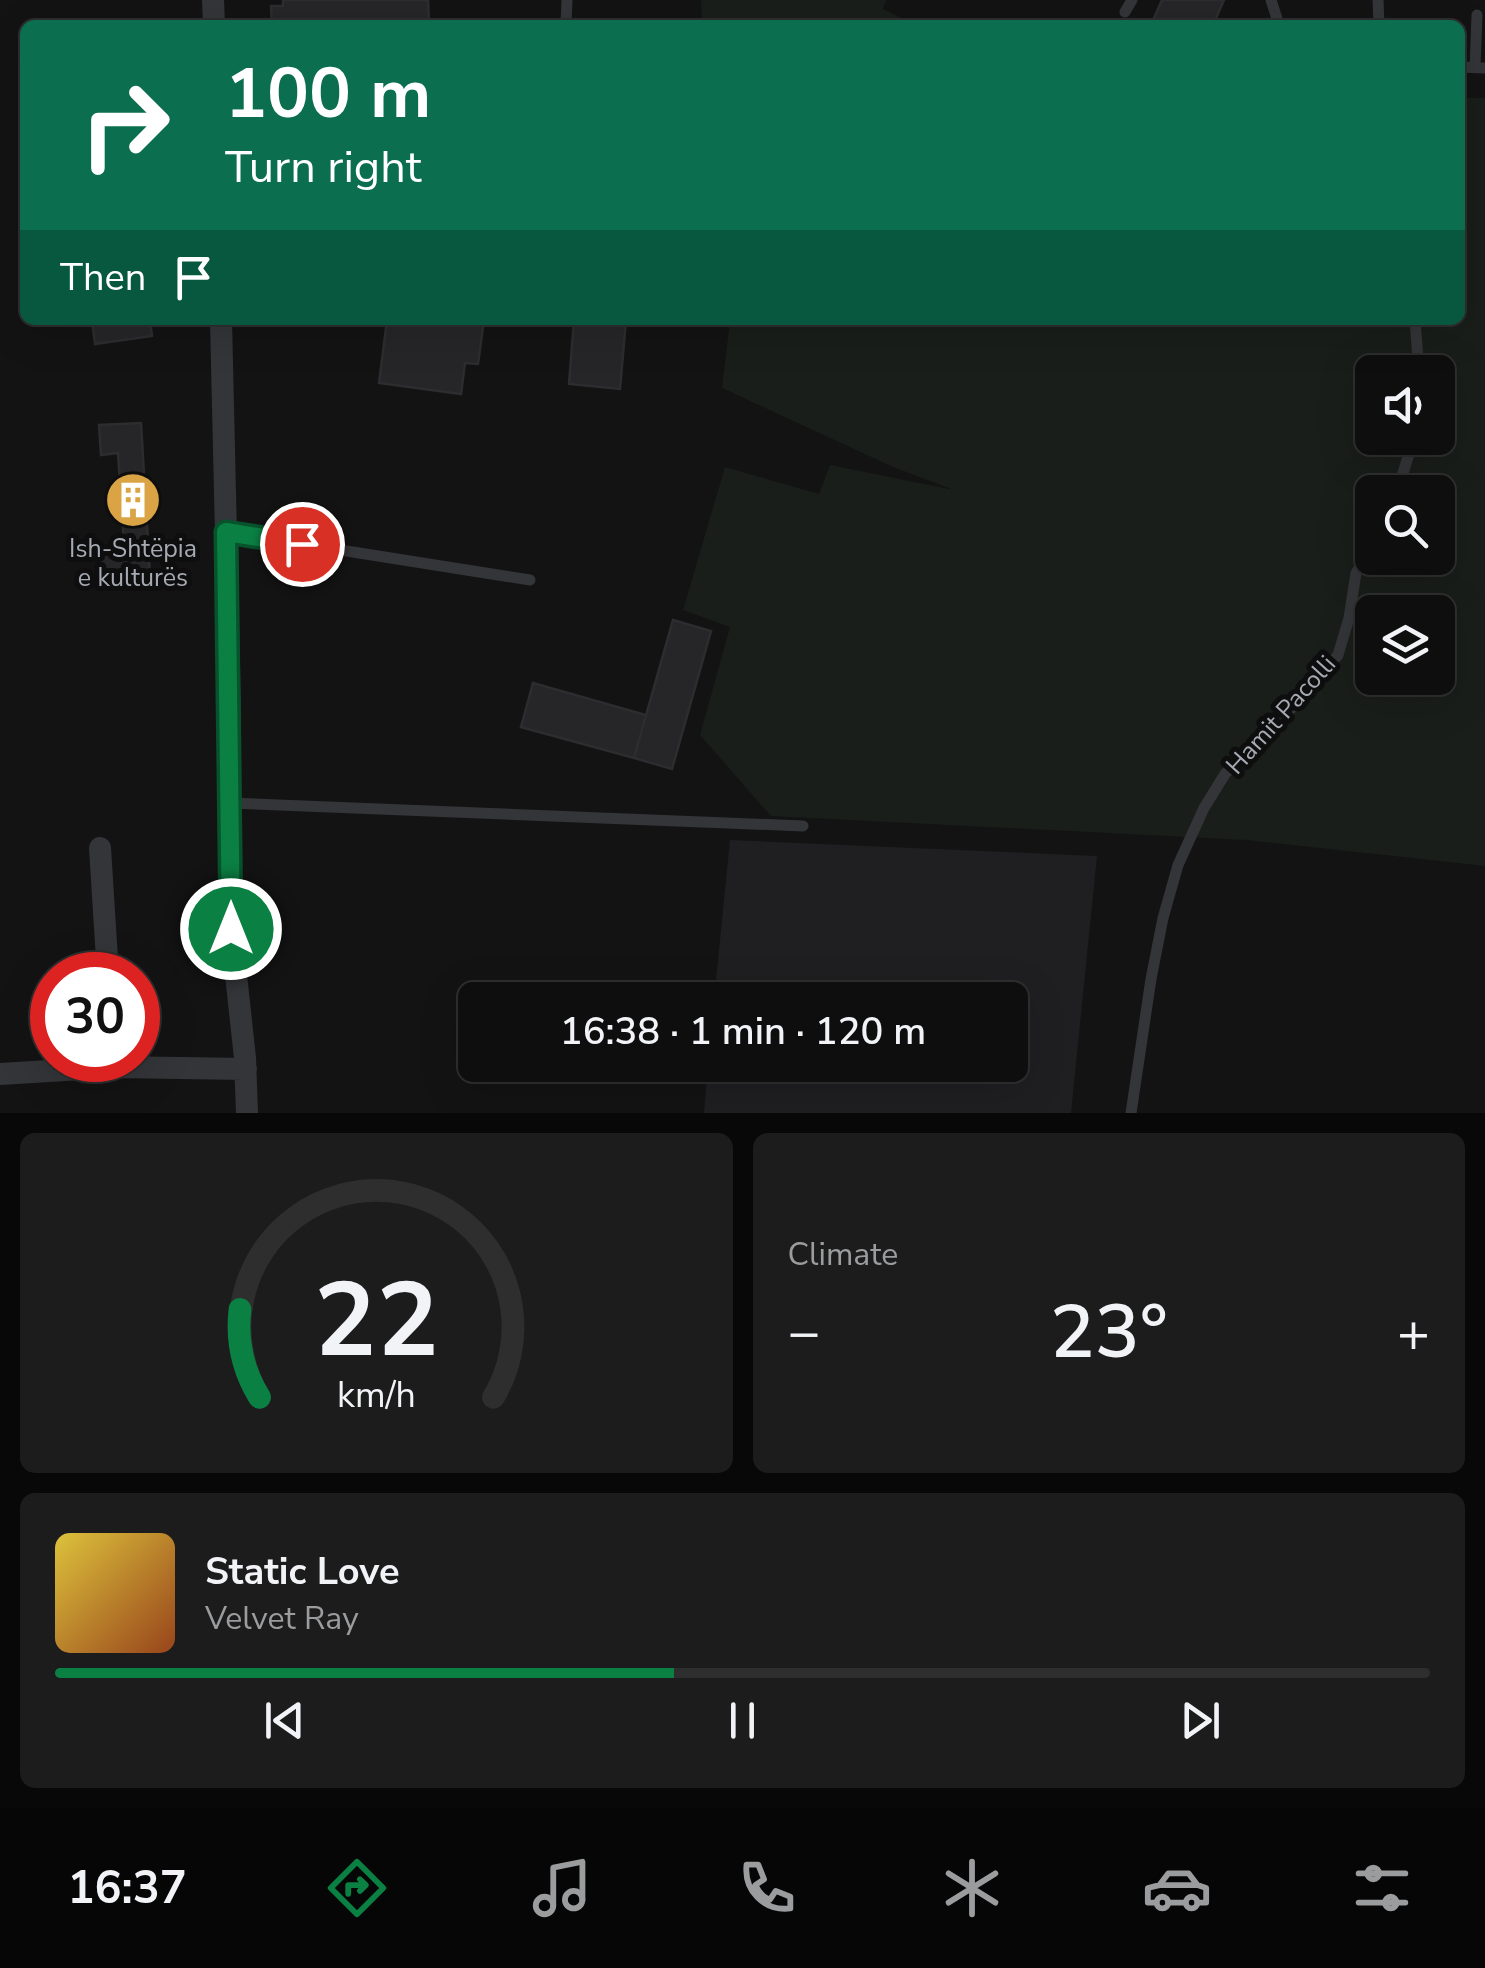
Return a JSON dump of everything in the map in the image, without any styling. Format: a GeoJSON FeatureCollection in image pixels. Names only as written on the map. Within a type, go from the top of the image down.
{"type":"FeatureCollection","features":[{"type":"Feature","properties":{"kind":"street"},"geometry":{"type":"LineString","coordinates":[[221,325],[231,929],[247,1113]]}},
{"type":"Feature","properties":{"kind":"street"},"geometry":{"type":"LineString","coordinates":[[100,848],[107,952]]}},
{"type":"Feature","properties":{"kind":"street"},"geometry":{"type":"LineString","coordinates":[[160,1065],[246,1068]]}},
{"type":"Feature","properties":{"kind":"street"},"geometry":{"type":"LineString","coordinates":[[0,1074],[30,1071]]}},
{"type":"Feature","properties":{"kind":"lane"},"geometry":{"type":"LineString","coordinates":[[1477,16],[1480,68]]}},
{"type":"Feature","properties":{"kind":"lane"},"geometry":{"type":"LineString","coordinates":[[1415,325],[1418,355]]}},
{"type":"Feature","properties":{"kind":"lane"},"geometry":{"type":"LineString","coordinates":[[226,532],[530,580]]}},
{"type":"Feature","properties":{"kind":"lane","name":"Hamit Pacolli"},"geometry":{"type":"LineString","coordinates":[[1131,1113],[1151,979],[1178,865],[1204,808],[1225,774],[1303,697],[1338,655],[1356,575]]}},
{"type":"Feature","properties":{"kind":"lane"},"geometry":{"type":"LineString","coordinates":[[230,803],[804,826]]}},
{"type":"Feature","properties":{"kind":"shaded area"},"geometry":{"type":"Polygon","coordinates":[[[701,0],[886,0],[883,9],[906,20],[702,20],[701,0]]]}},
{"type":"Feature","properties":{"kind":"shaded area"},"geometry":{"type":"Polygon","coordinates":[[[1465,98],[1485,98],[1485,866],[1247,840],[771,816],[700,735],[730,627],[683,610],[725,467],[819,494],[830,465],[954,490],[893,467],[722,388],[729,325],[1465,325],[1465,98]]]}},
{"type":"Feature","properties":{"kind":"shaded area"},"geometry":{"type":"Polygon","coordinates":[[[730,840],[1097,856],[1071,1113],[704,1113],[707,1082],[1028,1082],[1028,982],[716,982],[730,840]]]}},
{"type":"Feature","properties":{"kind":"building"},"geometry":{"type":"Polygon","coordinates":[[[283,0],[428,0],[429,20],[272,20],[271,6],[283,6],[283,0]]]}},
{"type":"Feature","properties":{"kind":"building"},"geometry":{"type":"Polygon","coordinates":[[[1162,0],[1224,0],[1215,20],[1153,20],[1162,0]]]}},
{"type":"Feature","properties":{"kind":"building"},"geometry":{"type":"Polygon","coordinates":[[[93,325],[151,325],[152,336],[95,344],[93,325]]]}},
{"type":"Feature","properties":{"kind":"building"},"geometry":{"type":"Polygon","coordinates":[[[386,325],[483,325],[478,364],[465,363],[461,394],[379,383],[386,325]]]}},
{"type":"Feature","properties":{"kind":"building"},"geometry":{"type":"Polygon","coordinates":[[[574,325],[626,325],[620,389],[569,384],[574,325]]]}},
{"type":"Feature","properties":{"kind":"building","name":"Ish-Shtëpia e kulturës"},"geometry":{"type":"Polygon","coordinates":[[[141,423],[150,577],[103,580],[101,547],[124,545],[118,453],[101,455],[99,425],[141,423]]]}},
{"type":"Feature","properties":{"kind":"building"},"geometry":{"type":"Polygon","coordinates":[[[673,620],[711,631],[672,769],[634,758],[673,620]]]}},
{"type":"Feature","properties":{"kind":"building"},"geometry":{"type":"Polygon","coordinates":[[[533,683],[646,715],[634,758],[521,727],[533,683]]]}},
{"type":"Feature","properties":{"kind":"place","name":"Ish-Shtëpia e kulturës"},"geometry":{"type":"Point","coordinates":[133,500]}},
{"type":"Feature","properties":{"kind":"route"},"geometry":{"type":"LineString","coordinates":[[231,929],[226,532],[302,544]]}}]}
